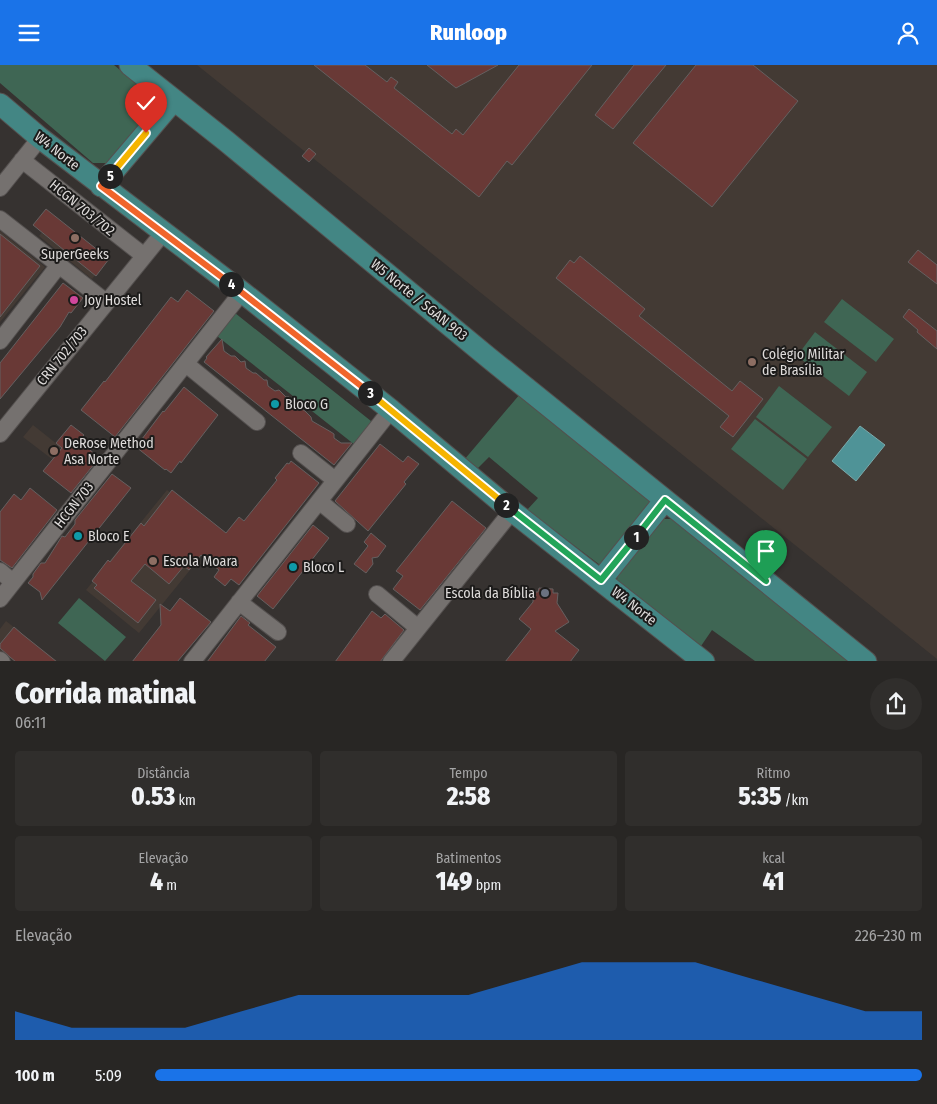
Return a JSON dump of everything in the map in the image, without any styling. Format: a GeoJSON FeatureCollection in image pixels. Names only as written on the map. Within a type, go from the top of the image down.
{"type":"FeatureCollection","features":[{"type":"Feature","properties":{"kind":"main road","name":"W5 Norte / SGAN 903"},"geometry":{"type":"LineString","coordinates":[[130,65],[226,141],[489,358],[866,661]]}},
{"type":"Feature","properties":{"kind":"main road"},"geometry":{"type":"LineString","coordinates":[[101,186],[174,100]]}},
{"type":"Feature","properties":{"kind":"main road","name":"W4 Norte"},"geometry":{"type":"LineString","coordinates":[[0,104],[101,186],[242,292],[512,511],[701,661]]}},
{"type":"Feature","properties":{"kind":"main road"},"geometry":{"type":"LineString","coordinates":[[601,580],[665,500]]}},
{"type":"Feature","properties":{"kind":"street"},"geometry":{"type":"LineString","coordinates":[[0,188],[40,138]]}},
{"type":"Feature","properties":{"kind":"street","name":"HCGN 703/702"},"geometry":{"type":"LineString","coordinates":[[22,160],[143,255]]}},
{"type":"Feature","properties":{"kind":"street"},"geometry":{"type":"LineString","coordinates":[[0,219],[106,302]]}},
{"type":"Feature","properties":{"kind":"street","name":"CRN 702/703"},"geometry":{"type":"LineString","coordinates":[[0,433],[162,233]]}},
{"type":"Feature","properties":{"kind":"street"},"geometry":{"type":"LineString","coordinates":[[0,341],[59,265]]}},
{"type":"Feature","properties":{"kind":"street","name":"HCGN 703"},"geometry":{"type":"LineString","coordinates":[[0,599],[6,576],[186,364],[242,292]]}},
{"type":"Feature","properties":{"kind":"street"},"geometry":{"type":"LineString","coordinates":[[186,364],[257,422]]}},
{"type":"Feature","properties":{"kind":"street"},"geometry":{"type":"LineString","coordinates":[[192,661],[391,411]]}},
{"type":"Feature","properties":{"kind":"street"},"geometry":{"type":"LineString","coordinates":[[300,453],[335,480]]}},
{"type":"Feature","properties":{"kind":"street"},"geometry":{"type":"LineString","coordinates":[[319,501],[347,525]]}},
{"type":"Feature","properties":{"kind":"street"},"geometry":{"type":"LineString","coordinates":[[391,661],[512,511]]}},
{"type":"Feature","properties":{"kind":"street"},"geometry":{"type":"LineString","coordinates":[[377,594],[418,628]]}},
{"type":"Feature","properties":{"kind":"street"},"geometry":{"type":"LineString","coordinates":[[239,601],[278,632]]}},
{"type":"Feature","properties":{"kind":"shaded area","name":"Colégio Militar de Brasília"},"geometry":{"type":"Polygon","coordinates":[[[197,65],[937,65],[937,659],[197,65]]]}},
{"type":"Feature","properties":{"kind":"shaded area"},"geometry":{"type":"Polygon","coordinates":[[[54,217],[108,260],[92,279],[39,236],[54,217]]]}},
{"type":"Feature","properties":{"kind":"shaded area"},"geometry":{"type":"Polygon","coordinates":[[[0,231],[45,267],[0,322],[0,231]]]}},
{"type":"Feature","properties":{"kind":"shaded area","name":"DeRose Method Asa Norte"},"geometry":{"type":"Polygon","coordinates":[[[33,425],[87,468],[78,479],[23,437],[33,425]]]}},
{"type":"Feature","properties":{"kind":"shaded area","name":"Escola Moara"},"geometry":{"type":"Polygon","coordinates":[[[167,490],[220,533],[139,633],[86,590],[167,490]]]}},
{"type":"Feature","properties":{"kind":"shaded area"},"geometry":{"type":"Polygon","coordinates":[[[6,621],[57,661],[14,661],[0,651],[0,629],[6,621]]]}},
{"type":"Feature","properties":{"kind":"green space"},"geometry":{"type":"Polygon","coordinates":[[[0,65],[114,65],[155,99],[155,105],[111,163],[93,163],[0,83],[0,65]]]}},
{"type":"Feature","properties":{"kind":"green space"},"geometry":{"type":"Polygon","coordinates":[[[842,299],[894,339],[876,362],[824,322],[842,299]]]}},
{"type":"Feature","properties":{"kind":"green space"},"geometry":{"type":"Polygon","coordinates":[[[235,313],[371,421],[370,426],[355,445],[217,336],[235,313]]]}},
{"type":"Feature","properties":{"kind":"green space"},"geometry":{"type":"Polygon","coordinates":[[[815,332],[867,372],[849,396],[797,356],[815,332]]]}},
{"type":"Feature","properties":{"kind":"green space"},"geometry":{"type":"Polygon","coordinates":[[[779,386],[832,427],[808,457],[756,417],[779,386]]]}},
{"type":"Feature","properties":{"kind":"green space"},"geometry":{"type":"Polygon","coordinates":[[[520,394],[650,500],[652,506],[610,561],[600,565],[527,510],[538,498],[489,457],[477,469],[464,460],[520,394]]]}},
{"type":"Feature","properties":{"kind":"green space"},"geometry":{"type":"Polygon","coordinates":[[[755,419],[807,459],[783,490],[731,449],[755,419]]]}},
{"type":"Feature","properties":{"kind":"green space"},"geometry":{"type":"Polygon","coordinates":[[[663,519],[674,519],[851,661],[755,661],[712,630],[701,646],[617,580],[618,573],[663,519]]]}},
{"type":"Feature","properties":{"kind":"green space"},"geometry":{"type":"Polygon","coordinates":[[[79,598],[126,637],[105,661],[58,623],[79,598]]]}},
{"type":"Feature","properties":{"kind":"water"},"geometry":{"type":"Polygon","coordinates":[[[860,426],[885,445],[856,481],[832,461],[860,426]]]}},
{"type":"Feature","properties":{"kind":"building"},"geometry":{"type":"Polygon","coordinates":[[[314,65],[365,65],[387,82],[391,77],[398,82],[394,88],[452,134],[456,129],[463,135],[519,65],[592,65],[512,165],[507,161],[479,197],[314,65]]]}},
{"type":"Feature","properties":{"kind":"building"},"geometry":{"type":"Polygon","coordinates":[[[427,65],[498,65],[456,88],[427,65]]]}},
{"type":"Feature","properties":{"kind":"building"},"geometry":{"type":"Polygon","coordinates":[[[634,65],[666,65],[613,129],[595,115],[634,65]]]}},
{"type":"Feature","properties":{"kind":"building"},"geometry":{"type":"Polygon","coordinates":[[[696,65],[753,65],[798,101],[712,207],[633,143],[696,65]]]}},
{"type":"Feature","properties":{"kind":"building"},"geometry":{"type":"Polygon","coordinates":[[[309,148],[316,154],[309,162],[302,156],[309,148]]]}},
{"type":"Feature","properties":{"kind":"building"},"geometry":{"type":"Polygon","coordinates":[[[46,209],[109,259],[96,276],[33,225],[46,209]]]}},
{"type":"Feature","properties":{"kind":"building"},"geometry":{"type":"Polygon","coordinates":[[[0,234],[40,266],[0,317],[0,234]]]}},
{"type":"Feature","properties":{"kind":"building"},"geometry":{"type":"Polygon","coordinates":[[[918,250],[937,265],[937,284],[908,262],[918,250]]]}},
{"type":"Feature","properties":{"kind":"building"},"geometry":{"type":"Polygon","coordinates":[[[580,256],[645,309],[639,316],[732,391],[740,381],[763,399],[733,437],[720,427],[729,416],[556,278],[570,260],[574,263],[580,256]]]}},
{"type":"Feature","properties":{"kind":"building"},"geometry":{"type":"Polygon","coordinates":[[[63,283],[83,298],[71,313],[69,312],[60,327],[0,399],[0,363],[63,283]]]}},
{"type":"Feature","properties":{"kind":"building"},"geometry":{"type":"Polygon","coordinates":[[[187,290],[214,311],[115,437],[81,410],[171,297],[178,302],[187,290]]]}},
{"type":"Feature","properties":{"kind":"building"},"geometry":{"type":"Polygon","coordinates":[[[909,309],[937,331],[937,349],[903,317],[909,309]]]}},
{"type":"Feature","properties":{"kind":"building","name":"Bloco G"},"geometry":{"type":"Polygon","coordinates":[[[222,339],[224,351],[231,356],[235,356],[241,362],[245,361],[246,368],[267,380],[268,386],[275,391],[279,390],[286,397],[289,397],[290,403],[296,409],[300,408],[305,411],[312,421],[334,434],[334,438],[341,443],[352,443],[334,465],[204,362],[206,357],[222,339]]]}},
{"type":"Feature","properties":{"kind":"building"},"geometry":{"type":"Polygon","coordinates":[[[184,387],[218,415],[171,473],[136,447],[184,387]]]}},
{"type":"Feature","properties":{"kind":"building"},"geometry":{"type":"Polygon","coordinates":[[[71,425],[84,435],[79,440],[99,458],[71,493],[43,471],[62,448],[56,443],[71,425]]]}},
{"type":"Feature","properties":{"kind":"building"},"geometry":{"type":"Polygon","coordinates":[[[380,444],[403,462],[408,456],[419,464],[404,482],[406,484],[368,531],[335,501],[380,444]]]}},
{"type":"Feature","properties":{"kind":"building"},"geometry":{"type":"Polygon","coordinates":[[[291,461],[319,483],[239,585],[231,579],[225,586],[214,577],[219,570],[201,555],[189,570],[184,566],[169,584],[145,564],[131,581],[156,600],[138,623],[94,588],[97,585],[92,581],[108,560],[110,562],[141,523],[144,526],[172,490],[226,533],[239,517],[244,521],[277,480],[275,478],[287,463],[289,464],[291,461]]]}},
{"type":"Feature","properties":{"kind":"building","name":"Bloco E"},"geometry":{"type":"Polygon","coordinates":[[[112,474],[131,488],[42,600],[40,592],[28,583],[33,574],[41,563],[45,563],[62,536],[65,537],[75,524],[75,520],[112,474]]]}},
{"type":"Feature","properties":{"kind":"building"},"geometry":{"type":"Polygon","coordinates":[[[30,488],[57,510],[12,568],[0,560],[0,512],[14,494],[21,500],[30,488]]]}},
{"type":"Feature","properties":{"kind":"building"},"geometry":{"type":"Polygon","coordinates":[[[452,501],[486,528],[420,610],[393,589],[403,576],[396,571],[452,501]]]}},
{"type":"Feature","properties":{"kind":"building","name":"Bloco L"},"geometry":{"type":"Polygon","coordinates":[[[313,525],[329,538],[273,609],[257,596],[313,525]]]}},
{"type":"Feature","properties":{"kind":"building"},"geometry":{"type":"Polygon","coordinates":[[[371,533],[386,546],[378,557],[372,558],[373,564],[366,573],[354,564],[368,546],[364,542],[371,533]]]}},
{"type":"Feature","properties":{"kind":"building"},"geometry":{"type":"Polygon","coordinates":[[[539,588],[553,589],[553,593],[558,593],[557,603],[569,622],[555,631],[579,650],[571,661],[506,661],[531,629],[519,619],[533,602],[533,592],[538,592],[539,588]]]}},
{"type":"Feature","properties":{"kind":"building"},"geometry":{"type":"Polygon","coordinates":[[[180,598],[211,622],[178,661],[133,661],[161,625],[160,604],[170,611],[180,598]]]}},
{"type":"Feature","properties":{"kind":"building"},"geometry":{"type":"Polygon","coordinates":[[[372,611],[381,618],[385,614],[404,630],[381,661],[336,661],[372,611]]]}},
{"type":"Feature","properties":{"kind":"building"},"geometry":{"type":"Polygon","coordinates":[[[241,616],[250,623],[248,625],[276,647],[265,661],[208,661],[241,616]]]}},
{"type":"Feature","properties":{"kind":"building"},"geometry":{"type":"Polygon","coordinates":[[[14,627],[56,661],[15,661],[0,648],[0,644],[14,627]]]}},
{"type":"Feature","properties":{"kind":"place","name":"SuperGeeks"},"geometry":{"type":"Point","coordinates":[75,238]}},
{"type":"Feature","properties":{"kind":"place","name":"Joy Hostel"},"geometry":{"type":"Point","coordinates":[74,300]}},
{"type":"Feature","properties":{"kind":"place","name":"Colégio Militar de Brasília"},"geometry":{"type":"Point","coordinates":[752,362]}},
{"type":"Feature","properties":{"kind":"place","name":"Bloco G"},"geometry":{"type":"Point","coordinates":[275,404]}},
{"type":"Feature","properties":{"kind":"place","name":"DeRose Method Asa Norte"},"geometry":{"type":"Point","coordinates":[54,451]}},
{"type":"Feature","properties":{"kind":"place","name":"Bloco E"},"geometry":{"type":"Point","coordinates":[78,536]}},
{"type":"Feature","properties":{"kind":"place","name":"Escola Moara"},"geometry":{"type":"Point","coordinates":[153,561]}},
{"type":"Feature","properties":{"kind":"place","name":"Bloco L"},"geometry":{"type":"Point","coordinates":[293,567]}},
{"type":"Feature","properties":{"kind":"place","name":"Escola da Bíblia"},"geometry":{"type":"Point","coordinates":[545,593]}},
{"type":"Feature","properties":{"kind":"route"},"geometry":{"type":"LineString","coordinates":[[146,133],[101,186],[242,292],[512,511],[601,580],[665,500],[766,581]]}}]}
